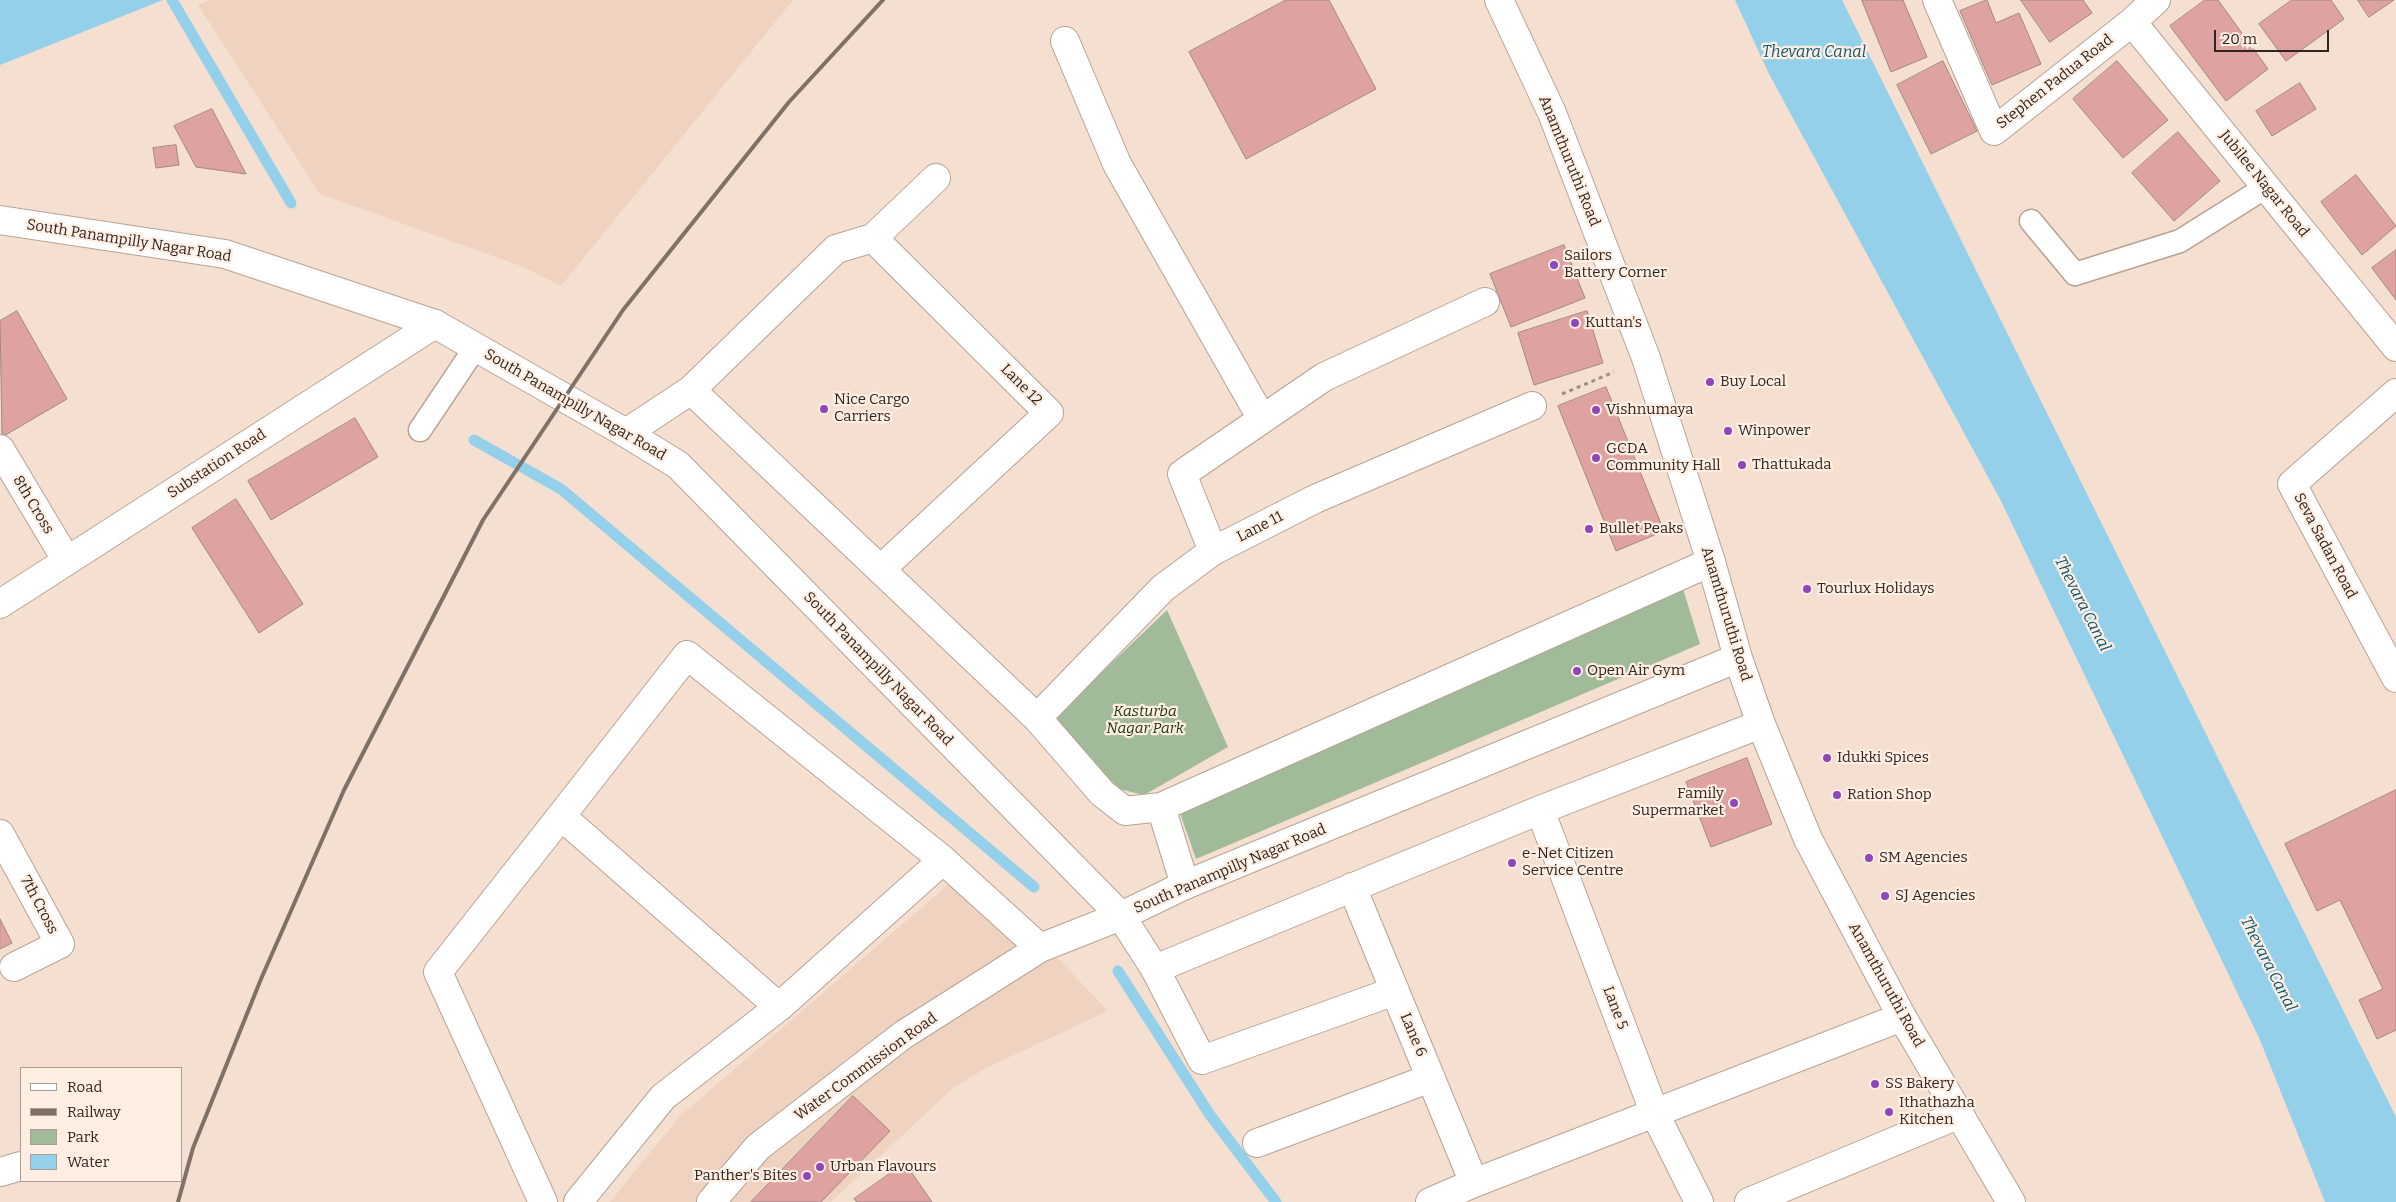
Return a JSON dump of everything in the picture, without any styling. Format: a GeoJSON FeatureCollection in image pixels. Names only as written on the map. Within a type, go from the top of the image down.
{"type":"FeatureCollection","features":[{"type":"Feature","properties":{"kind":"street","name":"Anamthuruthi Road"},"geometry":{"type":"LineString","coordinates":[[1498,0],[1552,113],[1646,358],[1711,562],[1738,658],[1761,724],[1808,839],[1902,1017],[2011,1202]]}},
{"type":"Feature","properties":{"kind":"street","name":"Stephen Padua Road"},"geometry":{"type":"LineString","coordinates":[[1937,0],[1994,131],[2132,22],[2156,0]]}},
{"type":"Feature","properties":{"kind":"street","name":"Jubilee Nagar Road"},"geometry":{"type":"LineString","coordinates":[[2132,22],[2396,347]]}},
{"type":"Feature","properties":{"kind":"street"},"geometry":{"type":"LineString","coordinates":[[1065,41],[1117,164],[1262,419]]}},
{"type":"Feature","properties":{"kind":"street"},"geometry":{"type":"LineString","coordinates":[[626,433],[691,390],[836,249],[873,238],[936,178]]}},
{"type":"Feature","properties":{"kind":"street","name":"South Panampilly Nagar Road"},"geometry":{"type":"LineString","coordinates":[[0,220],[225,254],[435,324],[678,464],[1120,916],[1185,885],[1738,658]]}},
{"type":"Feature","properties":{"kind":"street","name":"Lane 12"},"geometry":{"type":"LineString","coordinates":[[873,238],[1049,413],[881,569]]}},
{"type":"Feature","properties":{"kind":"street"},"geometry":{"type":"LineString","coordinates":[[1213,551],[1182,474],[1324,377],[1485,302]]}},
{"type":"Feature","properties":{"kind":"street","name":"Substation Road"},"geometry":{"type":"LineString","coordinates":[[0,604],[435,324]]}},
{"type":"Feature","properties":{"kind":"street"},"geometry":{"type":"LineString","coordinates":[[691,390],[1036,718],[1102,793],[1125,811],[1161,807],[1711,562]]}},
{"type":"Feature","properties":{"kind":"street","name":"Seva Sadan Road"},"geometry":{"type":"LineString","coordinates":[[2396,393],[2292,484],[2396,678]]}},
{"type":"Feature","properties":{"kind":"street","name":"Lane 11"},"geometry":{"type":"LineString","coordinates":[[1036,718],[1163,588],[1213,551],[1315,499],[1532,406]]}},
{"type":"Feature","properties":{"kind":"street","name":"8th Cross"},"geometry":{"type":"LineString","coordinates":[[0,449],[67,562]]}},
{"type":"Feature","properties":{"kind":"street"},"geometry":{"type":"LineString","coordinates":[[543,1202],[438,972],[687,655],[943,860],[1040,948]]}},
{"type":"Feature","properties":{"kind":"street"},"geometry":{"type":"LineString","coordinates":[[1155,969],[1540,810],[1761,724]]}},
{"type":"Feature","properties":{"kind":"street"},"geometry":{"type":"LineString","coordinates":[[1161,807],[1185,885]]}},
{"type":"Feature","properties":{"kind":"street","name":"Lane 5"},"geometry":{"type":"LineString","coordinates":[[1540,810],[1655,1114],[1699,1202]]}},
{"type":"Feature","properties":{"kind":"street"},"geometry":{"type":"LineString","coordinates":[[561,816],[779,1006]]}},
{"type":"Feature","properties":{"kind":"street","name":"7th Cross"},"geometry":{"type":"LineString","coordinates":[[3,844],[60,944],[14,967]]}},
{"type":"Feature","properties":{"kind":"street"},"geometry":{"type":"LineString","coordinates":[[578,1202],[663,1097],[779,1006],[943,860]]}},
{"type":"Feature","properties":{"kind":"street","name":"Lane 6"},"geometry":{"type":"LineString","coordinates":[[1352,888],[1474,1183]]}},
{"type":"Feature","properties":{"kind":"street"},"geometry":{"type":"LineString","coordinates":[[1120,916],[1155,969],[1202,1060],[1395,991]]}},
{"type":"Feature","properties":{"kind":"street","name":"Water Commission Road"},"geometry":{"type":"LineString","coordinates":[[711,1202],[758,1147],[903,1035],[1040,948],[1120,916]]}},
{"type":"Feature","properties":{"kind":"street"},"geometry":{"type":"LineString","coordinates":[[1430,1202],[1474,1183],[1902,1017]]}},
{"type":"Feature","properties":{"kind":"street"},"geometry":{"type":"LineString","coordinates":[[1257,1143],[1431,1078]]}},
{"type":"Feature","properties":{"kind":"street"},"geometry":{"type":"LineString","coordinates":[[1749,1202],[1960,1114]]}},
{"type":"Feature","properties":{"kind":"street"},"geometry":{"type":"LineString","coordinates":[[0,1172],[20,1166]]}},
{"type":"Feature","properties":{"kind":"lane"},"geometry":{"type":"LineString","coordinates":[[2031,221],[2075,274],[2180,241],[2266,187]]}},
{"type":"Feature","properties":{"kind":"lane"},"geometry":{"type":"LineString","coordinates":[[420,430],[475,348]]}},
{"type":"Feature","properties":{"kind":"path"},"geometry":{"type":"LineString","coordinates":[[1532,406],[1646,358]]}},
{"type":"Feature","properties":{"kind":"shaded area"},"geometry":{"type":"Polygon","coordinates":[[[210,0],[793,0],[561,286],[521,266],[320,194],[198,5],[210,0]]]}},
{"type":"Feature","properties":{"kind":"shaded area"},"geometry":{"type":"Polygon","coordinates":[[[970,866],[1108,1011],[986,1068],[952,1089],[831,1202],[610,1202],[679,1117],[970,866]]]}},
{"type":"Feature","properties":{"kind":"green space"},"geometry":{"type":"Polygon","coordinates":[[[1683,589],[1700,644],[1196,859],[1180,813],[1683,589]]]}},
{"type":"Feature","properties":{"kind":"green space","name":"Kasturba Nagar Park"},"geometry":{"type":"Polygon","coordinates":[[[1167,610],[1228,747],[1144,795],[1119,789],[1052,720],[1167,610]]]}},
{"type":"Feature","properties":{"kind":"water"},"geometry":{"type":"Polygon","coordinates":[[[0,0],[163,0],[0,65],[0,0]]]}},
{"type":"Feature","properties":{"kind":"water","name":"Thevara Canal"},"geometry":{"type":"Polygon","coordinates":[[[1735,0],[1842,0],[2396,1117],[2396,1202],[2325,1202],[2260,1040],[2000,499],[1769,74],[1735,0]]]}},
{"type":"Feature","properties":{"kind":"building"},"geometry":{"type":"Polygon","coordinates":[[[1286,0],[1329,0],[1376,89],[1246,159],[1189,52],[1286,0]]]}},
{"type":"Feature","properties":{"kind":"building"},"geometry":{"type":"Polygon","coordinates":[[[1903,0],[1927,57],[1891,72],[1862,1],[1903,0]]]}},
{"type":"Feature","properties":{"kind":"building"},"geometry":{"type":"Polygon","coordinates":[[[1987,0],[1996,23],[2019,13],[2041,64],[1992,85],[1960,11],[1987,0]]]}},
{"type":"Feature","properties":{"kind":"building"},"geometry":{"type":"Polygon","coordinates":[[[2021,0],[2083,0],[2092,13],[2050,42],[2021,0]]]}},
{"type":"Feature","properties":{"kind":"building"},"geometry":{"type":"Polygon","coordinates":[[[2205,0],[2218,0],[2268,69],[2226,101],[2170,26],[2205,0]]]}},
{"type":"Feature","properties":{"kind":"building"},"geometry":{"type":"Polygon","coordinates":[[[2292,0],[2331,0],[2344,19],[2286,61],[2259,24],[2292,0]]]}},
{"type":"Feature","properties":{"kind":"building"},"geometry":{"type":"Polygon","coordinates":[[[2358,0],[2394,0],[2369,17],[2358,0]]]}},
{"type":"Feature","properties":{"kind":"building"},"geometry":{"type":"Polygon","coordinates":[[[1943,61],[1977,131],[1931,154],[1897,85],[1943,61]]]}},
{"type":"Feature","properties":{"kind":"building"},"geometry":{"type":"Polygon","coordinates":[[[2117,61],[2168,120],[2123,158],[2073,99],[2117,61]]]}},
{"type":"Feature","properties":{"kind":"building"},"geometry":{"type":"Polygon","coordinates":[[[2300,83],[2316,109],[2272,136],[2256,111],[2300,83]]]}},
{"type":"Feature","properties":{"kind":"building"},"geometry":{"type":"Polygon","coordinates":[[[212,109],[246,174],[196,167],[174,126],[212,109]]]}},
{"type":"Feature","properties":{"kind":"building"},"geometry":{"type":"Polygon","coordinates":[[[2178,132],[2220,181],[2174,221],[2132,173],[2178,132]]]}},
{"type":"Feature","properties":{"kind":"building"},"geometry":{"type":"Polygon","coordinates":[[[176,145],[179,165],[156,168],[153,148],[176,145]]]}},
{"type":"Feature","properties":{"kind":"building"},"geometry":{"type":"Polygon","coordinates":[[[2356,175],[2396,226],[2362,255],[2321,202],[2356,175]]]}},
{"type":"Feature","properties":{"kind":"building"},"geometry":{"type":"Polygon","coordinates":[[[1564,245],[1585,298],[1511,327],[1490,274],[1564,245]]]}},
{"type":"Feature","properties":{"kind":"building"},"geometry":{"type":"Polygon","coordinates":[[[2396,250],[2396,300],[2372,268],[2396,250]]]}},
{"type":"Feature","properties":{"kind":"building"},"geometry":{"type":"Polygon","coordinates":[[[17,311],[67,399],[2,437],[0,321],[17,311]]]}},
{"type":"Feature","properties":{"kind":"building"},"geometry":{"type":"Polygon","coordinates":[[[1587,311],[1603,363],[1534,385],[1518,333],[1587,311]]]}},
{"type":"Feature","properties":{"kind":"building"},"geometry":{"type":"Polygon","coordinates":[[[1606,387],[1664,531],[1616,551],[1558,406],[1606,387]]]}},
{"type":"Feature","properties":{"kind":"building"},"geometry":{"type":"Polygon","coordinates":[[[355,418],[378,457],[271,520],[248,481],[355,418]]]}},
{"type":"Feature","properties":{"kind":"building"},"geometry":{"type":"Polygon","coordinates":[[[236,499],[303,604],[259,633],[192,528],[236,499]]]}},
{"type":"Feature","properties":{"kind":"building"},"geometry":{"type":"Polygon","coordinates":[[[1747,758],[1772,824],[1711,847],[1686,782],[1747,758]]]}},
{"type":"Feature","properties":{"kind":"building"},"geometry":{"type":"Polygon","coordinates":[[[2396,790],[2396,1030],[2377,1039],[2359,1000],[2383,989],[2340,900],[2317,911],[2285,844],[2396,790]]]}},
{"type":"Feature","properties":{"kind":"building"},"geometry":{"type":"Polygon","coordinates":[[[0,919],[12,943],[0,949],[0,919]]]}},
{"type":"Feature","properties":{"kind":"building","name":"Urban Flavours"},"geometry":{"type":"Polygon","coordinates":[[[853,1096],[890,1131],[821,1202],[751,1202],[853,1096]]]}},
{"type":"Feature","properties":{"kind":"building"},"geometry":{"type":"Polygon","coordinates":[[[905,1163],[932,1202],[857,1202],[854,1199],[905,1163]]]}},
{"type":"Feature","properties":{"kind":"waterway"},"geometry":{"type":"LineString","coordinates":[[172,0],[291,203]]}},
{"type":"Feature","properties":{"kind":"waterway"},"geometry":{"type":"LineString","coordinates":[[474,440],[561,489],[1034,887]]}},
{"type":"Feature","properties":{"kind":"waterway"},"geometry":{"type":"LineString","coordinates":[[1118,971],[1210,1115],[1276,1202]]}},
{"type":"Feature","properties":{"kind":"railway"},"geometry":{"type":"LineString","coordinates":[[178,1202],[193,1148],[261,979],[344,790],[483,520],[623,310],[789,102],[883,0]]}},
{"type":"Feature","properties":{"kind":"place","name":"Sailors Battery Corner"},"geometry":{"type":"Point","coordinates":[1554,265]}},
{"type":"Feature","properties":{"kind":"place","name":"Kuttan's"},"geometry":{"type":"Point","coordinates":[1575,323]}},
{"type":"Feature","properties":{"kind":"place","name":"Buy Local"},"geometry":{"type":"Point","coordinates":[1710,382]}},
{"type":"Feature","properties":{"kind":"place","name":"Nice Cargo Carriers"},"geometry":{"type":"Point","coordinates":[824,409]}},
{"type":"Feature","properties":{"kind":"place","name":"Vishnumaya"},"geometry":{"type":"Point","coordinates":[1596,410]}},
{"type":"Feature","properties":{"kind":"place","name":"Winpower"},"geometry":{"type":"Point","coordinates":[1728,431]}},
{"type":"Feature","properties":{"kind":"place","name":"GCDA Community Hall"},"geometry":{"type":"Point","coordinates":[1596,458]}},
{"type":"Feature","properties":{"kind":"place","name":"Thattukada"},"geometry":{"type":"Point","coordinates":[1742,465]}},
{"type":"Feature","properties":{"kind":"place","name":"Bullet Peaks"},"geometry":{"type":"Point","coordinates":[1589,529]}},
{"type":"Feature","properties":{"kind":"place","name":"Tourlux Holidays"},"geometry":{"type":"Point","coordinates":[1807,589]}},
{"type":"Feature","properties":{"kind":"place","name":"Open Air Gym"},"geometry":{"type":"Point","coordinates":[1577,671]}},
{"type":"Feature","properties":{"kind":"place","name":"Idukki Spices"},"geometry":{"type":"Point","coordinates":[1827,758]}},
{"type":"Feature","properties":{"kind":"place","name":"Ration Shop"},"geometry":{"type":"Point","coordinates":[1837,795]}},
{"type":"Feature","properties":{"kind":"place","name":"Family Supermarket"},"geometry":{"type":"Point","coordinates":[1734,803]}},
{"type":"Feature","properties":{"kind":"place","name":"SM Agencies"},"geometry":{"type":"Point","coordinates":[1869,858]}},
{"type":"Feature","properties":{"kind":"place","name":"e-Net Citizen Service Centre"},"geometry":{"type":"Point","coordinates":[1512,863]}},
{"type":"Feature","properties":{"kind":"place","name":"SJ Agencies"},"geometry":{"type":"Point","coordinates":[1885,896]}},
{"type":"Feature","properties":{"kind":"place","name":"SS Bakery"},"geometry":{"type":"Point","coordinates":[1875,1084]}},
{"type":"Feature","properties":{"kind":"place","name":"Ithathazha Kitchen"},"geometry":{"type":"Point","coordinates":[1889,1112]}},
{"type":"Feature","properties":{"kind":"place","name":"Urban Flavours"},"geometry":{"type":"Point","coordinates":[820,1167]}},
{"type":"Feature","properties":{"kind":"place","name":"Panther's Bites"},"geometry":{"type":"Point","coordinates":[807,1176]}}]}
